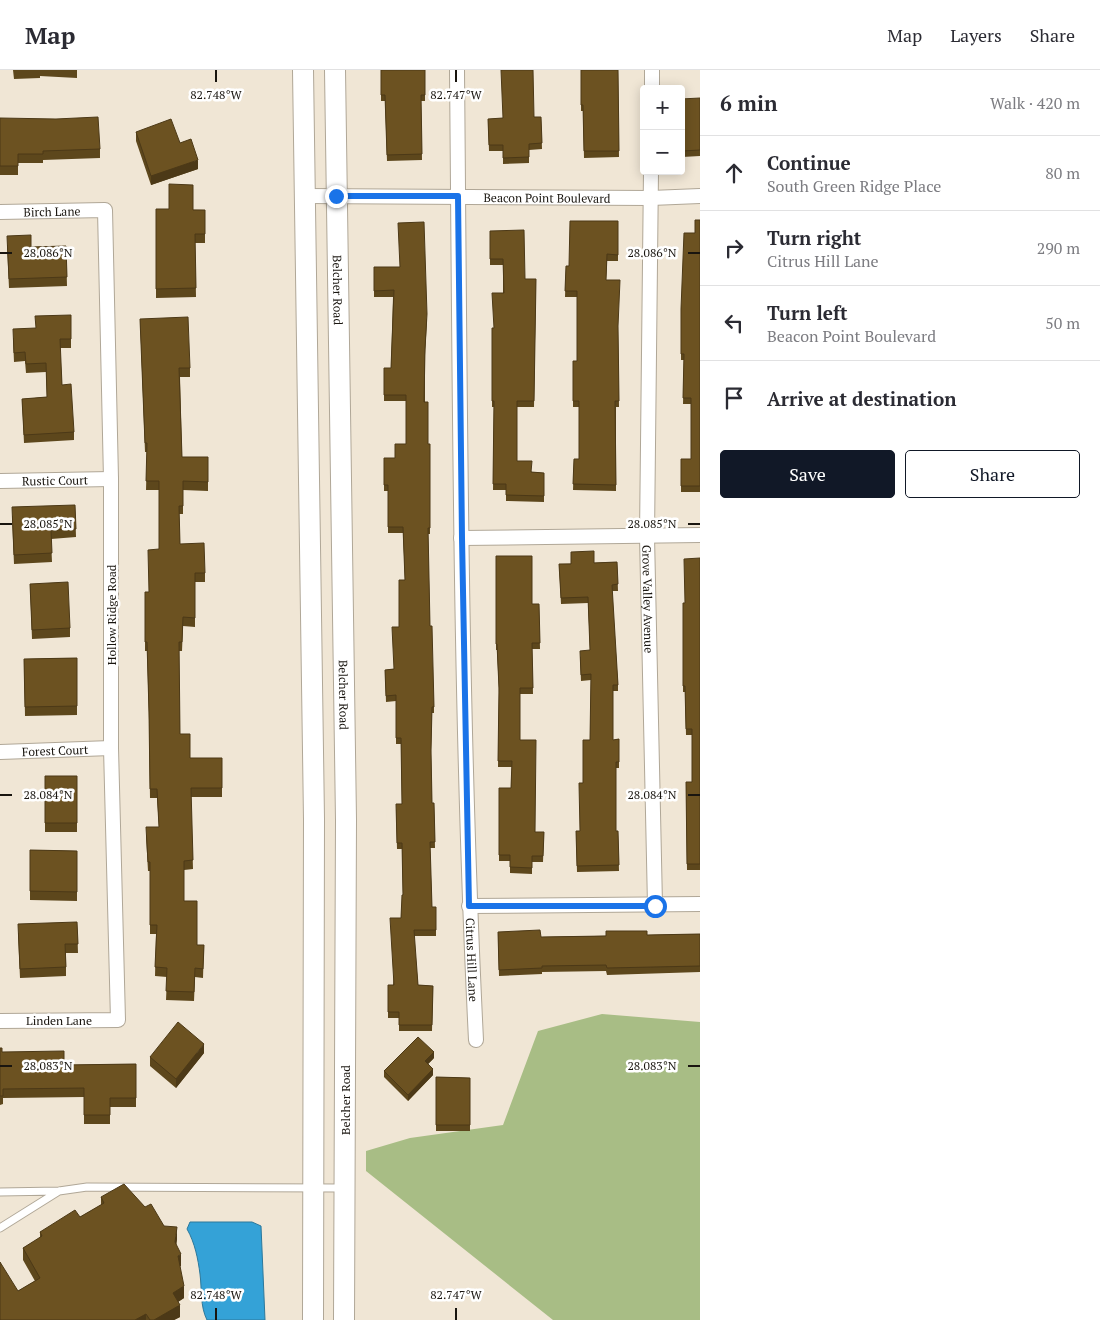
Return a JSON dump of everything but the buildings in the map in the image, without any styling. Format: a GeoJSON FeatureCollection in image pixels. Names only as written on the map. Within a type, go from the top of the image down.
{"type":"FeatureCollection","features":[{"type":"Feature","properties":{"kind":"main road"},"geometry":{"type":"LineString","coordinates":[[303,70],[314,819],[313,1320]]}},
{"type":"Feature","properties":{"kind":"main road","name":"Belcher Road"},"geometry":{"type":"LineString","coordinates":[[335,70],[346,820],[344,1320]]}},
{"type":"Feature","properties":{"kind":"street","name":"Citrus Hill Lane"},"geometry":{"type":"LineString","coordinates":[[457,70],[462,538],[469,906],[476,1040]]}},
{"type":"Feature","properties":{"kind":"street"},"geometry":{"type":"LineString","coordinates":[[652,70],[652,85]]}},
{"type":"Feature","properties":{"kind":"street","name":"Grove Valley Avenue"},"geometry":{"type":"LineString","coordinates":[[651,175],[647,536],[655,906]]}},
{"type":"Feature","properties":{"kind":"street","name":"Beacon Point Boulevard"},"geometry":{"type":"LineString","coordinates":[[305,196],[651,198],[700,196]]}},
{"type":"Feature","properties":{"kind":"street","name":"Birch Lane"},"geometry":{"type":"LineString","coordinates":[[0,212],[105,210]]}},
{"type":"Feature","properties":{"kind":"street","name":"Hollow Ridge Road"},"geometry":{"type":"LineString","coordinates":[[105,210],[111,479],[111,748],[118,1020]]}},
{"type":"Feature","properties":{"kind":"street","name":"Rustic Court"},"geometry":{"type":"LineString","coordinates":[[0,481],[111,479]]}},
{"type":"Feature","properties":{"kind":"street"},"geometry":{"type":"LineString","coordinates":[[462,538],[700,535]]}},
{"type":"Feature","properties":{"kind":"street","name":"Forest Court"},"geometry":{"type":"LineString","coordinates":[[0,752],[111,748]]}},
{"type":"Feature","properties":{"kind":"street"},"geometry":{"type":"LineString","coordinates":[[469,906],[655,906],[700,904]]}},
{"type":"Feature","properties":{"kind":"street","name":"Linden Lane"},"geometry":{"type":"LineString","coordinates":[[0,1021],[118,1020]]}},
{"type":"Feature","properties":{"kind":"lane"},"geometry":{"type":"LineString","coordinates":[[0,1192],[59,1191],[87,1187],[345,1188]]}},
{"type":"Feature","properties":{"kind":"lane"},"geometry":{"type":"LineString","coordinates":[[0,1228],[59,1191]]}},
{"type":"Feature","properties":{"kind":"green space"},"geometry":{"type":"Polygon","coordinates":[[[602,1014],[700,1022],[700,1320],[553,1320],[366,1171],[366,1151],[410,1138],[503,1125],[538,1031],[602,1014]]]}},
{"type":"Feature","properties":{"kind":"water"},"geometry":{"type":"Polygon","coordinates":[[[190,1222],[252,1222],[261,1226],[265,1320],[207,1320],[202,1304],[197,1257],[187,1229],[190,1222]]]}},
{"type":"Feature","properties":{"kind":"route"},"geometry":{"type":"LineString","coordinates":[[336,196],[458,196],[469,906],[655,906]]}}]}
